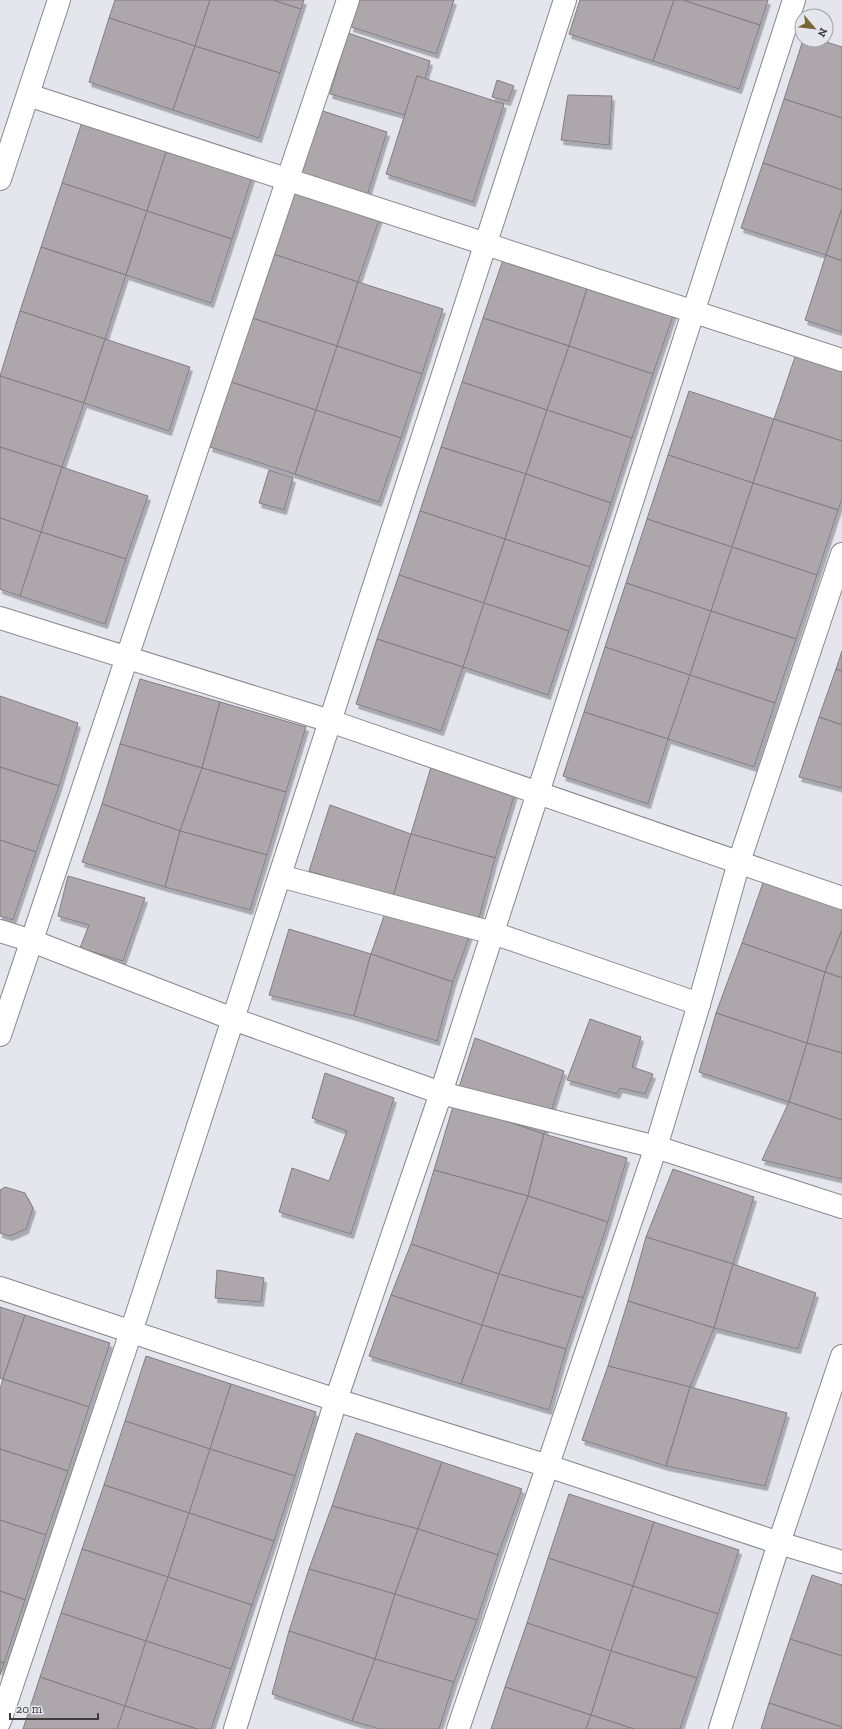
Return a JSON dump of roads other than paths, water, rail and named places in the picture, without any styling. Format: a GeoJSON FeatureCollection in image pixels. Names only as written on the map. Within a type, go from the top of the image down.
{"type":"FeatureCollection","features":[{"type":"Feature","properties":{"kind":"street"},"geometry":{"type":"LineString","coordinates":[[0,179],[4,156],[28,95],[59,0]]}},
{"type":"Feature","properties":{"kind":"street"},"geometry":{"type":"LineString","coordinates":[[0,1035],[348,0]]}},
{"type":"Feature","properties":{"kind":"street"},"geometry":{"type":"LineString","coordinates":[[0,1721],[131,1332],[565,0]]}},
{"type":"Feature","properties":{"kind":"street"},"geometry":{"type":"LineString","coordinates":[[235,1729],[336,1400],[441,1093],[794,0]]}},
{"type":"Feature","properties":{"kind":"street"},"geometry":{"type":"LineString","coordinates":[[28,95],[842,360]]}},
{"type":"Feature","properties":{"kind":"street"},"geometry":{"type":"LineString","coordinates":[[458,1729],[656,1147],[699,1004],[739,862],[842,554]]}},
{"type":"Feature","properties":{"kind":"street"},"geometry":{"type":"LineString","coordinates":[[0,618],[330,721],[842,898]]}},
{"type":"Feature","properties":{"kind":"street"},"geometry":{"type":"LineString","coordinates":[[280,876],[493,934],[699,1004]]}},
{"type":"Feature","properties":{"kind":"street"},"geometry":{"type":"LineString","coordinates":[[0,931],[32,941],[233,1019],[441,1093],[656,1147],[842,1207]]}},
{"type":"Feature","properties":{"kind":"street"},"geometry":{"type":"LineString","coordinates":[[0,1288],[336,1400],[548,1466],[779,1543],[842,1562]]}},
{"type":"Feature","properties":{"kind":"street"},"geometry":{"type":"LineString","coordinates":[[720,1729],[779,1543],[842,1356]]}}]}
